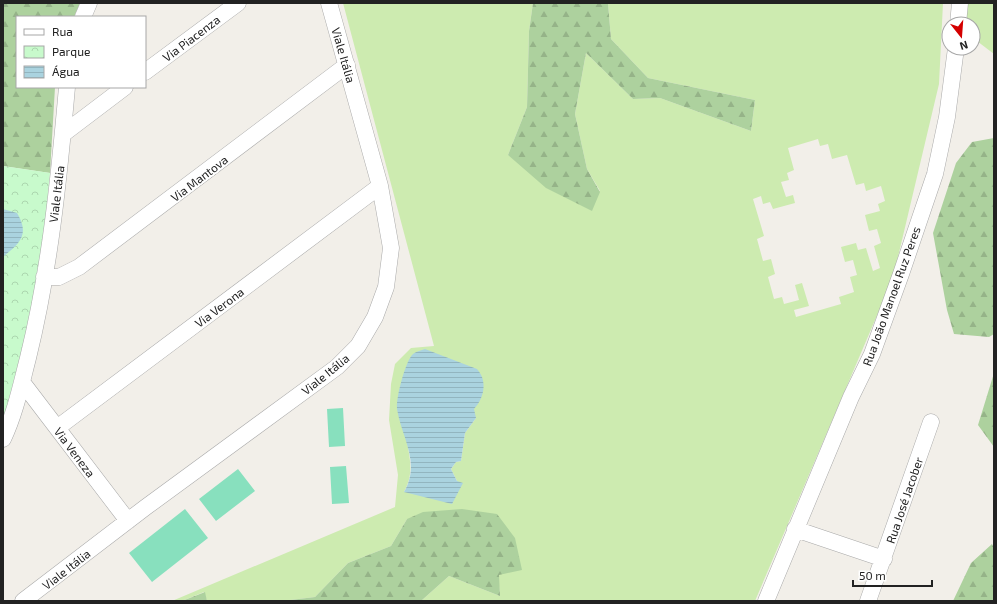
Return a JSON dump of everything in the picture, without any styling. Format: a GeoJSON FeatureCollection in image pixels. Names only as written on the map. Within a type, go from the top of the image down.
{"type":"FeatureCollection","features":[{"type":"Feature","properties":{"kind":"street"},"geometry":{"type":"LineString","coordinates":[[83,16],[89,3]]}},
{"type":"Feature","properties":{"kind":"street","name":"Via Piacenza"},"geometry":{"type":"LineString","coordinates":[[146,71],[238,3]]}},
{"type":"Feature","properties":{"kind":"street","name":"Viale Itália"},"geometry":{"type":"LineString","coordinates":[[23,601],[128,521],[337,367],[358,346],[376,317],[386,287],[391,248],[380,186],[329,3]]}},
{"type":"Feature","properties":{"kind":"street"},"geometry":{"type":"LineString","coordinates":[[959,16],[960,3]]}},
{"type":"Feature","properties":{"kind":"street","name":"Rua João Manoel Ruz Peres"},"geometry":{"type":"LineString","coordinates":[[766,601],[851,397],[872,354],[919,221],[935,174],[947,117],[955,56]]}},
{"type":"Feature","properties":{"kind":"street","name":"Via Mantova"},"geometry":{"type":"LineString","coordinates":[[44,277],[59,278],[79,267],[347,65]]}},
{"type":"Feature","properties":{"kind":"street","name":"Viale Itália"},"geometry":{"type":"LineString","coordinates":[[3,439],[9,427],[35,330],[50,241],[67,88]]}},
{"type":"Feature","properties":{"kind":"street"},"geometry":{"type":"LineString","coordinates":[[63,134],[124,88]]}},
{"type":"Feature","properties":{"kind":"street","name":"Via Verona"},"geometry":{"type":"LineString","coordinates":[[57,428],[380,186]]}},
{"type":"Feature","properties":{"kind":"street","name":"Via Veneza"},"geometry":{"type":"LineString","coordinates":[[22,382],[128,521]]}},
{"type":"Feature","properties":{"kind":"street","name":"Rua José Jacober"},"geometry":{"type":"LineString","coordinates":[[868,601],[931,422]]}},
{"type":"Feature","properties":{"kind":"street"},"geometry":{"type":"LineString","coordinates":[[795,529],[884,559]]}},
{"type":"Feature","properties":{"kind":"green space"},"geometry":{"type":"Polygon","coordinates":[[[3,3],[80,3],[74,16],[16,16],[16,88],[55,88],[50,173],[3,166],[3,3]]]}},
{"type":"Feature","properties":{"kind":"green space"},"geometry":{"type":"Polygon","coordinates":[[[343,3],[533,3],[529,31],[527,107],[508,155],[600,191],[587,169],[575,114],[586,53],[633,99],[660,98],[751,131],[755,100],[648,78],[611,39],[608,3],[943,3],[942,16],[941,16],[939,84],[893,278],[755,601],[421,601],[449,576],[500,596],[498,575],[407,519],[391,546],[348,563],[315,597],[282,601],[207,601],[204,592],[182,601],[172,601],[395,507],[398,475],[389,420],[391,384],[395,364],[411,348],[434,346],[343,3]],[[818,139],[788,148],[794,170],[787,173],[789,180],[781,182],[786,197],[793,195],[795,203],[773,209],[770,202],[763,204],[761,196],[753,199],[764,236],[757,239],[763,261],[771,259],[775,274],[768,277],[774,299],[782,297],[784,304],[799,300],[795,285],[802,283],[809,306],[794,310],[796,317],[841,304],[839,297],[854,292],[850,277],[857,275],[853,260],[845,262],[841,247],[856,243],[858,250],[866,248],[873,271],[880,268],[874,246],[881,243],[877,229],[869,231],[865,215],[880,211],[878,204],[885,201],[881,186],[866,191],[864,183],[856,185],[847,155],[832,159],[828,144],[820,146],[818,139]],[[476,418],[407,441],[410,473],[404,492],[457,481],[451,469],[456,462],[461,461],[465,433],[476,418]]]}},
{"type":"Feature","properties":{"kind":"green space"},"geometry":{"type":"Polygon","coordinates":[[[533,3],[608,3],[611,39],[648,78],[755,100],[751,131],[660,98],[633,99],[586,53],[575,114],[587,169],[600,192],[592,211],[546,188],[508,155],[527,107],[529,31],[533,3]]]}},
{"type":"Feature","properties":{"kind":"green space"},"geometry":{"type":"Polygon","coordinates":[[[964,3],[994,3],[994,54],[981,44],[981,16],[963,16],[964,3]]]}},
{"type":"Feature","properties":{"kind":"green space"},"geometry":{"type":"Polygon","coordinates":[[[994,138],[994,334],[989,337],[954,334],[947,310],[933,233],[956,163],[972,142],[994,138]]]}},
{"type":"Feature","properties":{"kind":"green space"},"geometry":{"type":"Polygon","coordinates":[[[3,166],[50,173],[44,239],[26,335],[3,421],[3,166]]]}},
{"type":"Feature","properties":{"kind":"green space"},"geometry":{"type":"Polygon","coordinates":[[[994,373],[994,447],[978,425],[994,373]]]}},
{"type":"Feature","properties":{"kind":"green space"},"geometry":{"type":"Polygon","coordinates":[[[343,408],[345,446],[329,447],[327,409],[343,408]]]}},
{"type":"Feature","properties":{"kind":"green space"},"geometry":{"type":"Polygon","coordinates":[[[346,466],[349,503],[332,504],[330,467],[346,466]]]}},
{"type":"Feature","properties":{"kind":"green space"},"geometry":{"type":"Polygon","coordinates":[[[238,469],[255,491],[216,521],[199,499],[238,469]]]}},
{"type":"Feature","properties":{"kind":"green space"},"geometry":{"type":"Polygon","coordinates":[[[185,509],[208,538],[152,582],[129,553],[185,509]]]}},
{"type":"Feature","properties":{"kind":"green space"},"geometry":{"type":"Polygon","coordinates":[[[462,509],[497,514],[515,538],[522,570],[499,575],[500,596],[449,576],[421,601],[282,601],[315,597],[348,563],[391,546],[407,519],[423,512],[462,509]]]}},
{"type":"Feature","properties":{"kind":"green space"},"geometry":{"type":"Polygon","coordinates":[[[992,544],[994,548],[994,601],[953,601],[971,563],[992,544]]]}},
{"type":"Feature","properties":{"kind":"green space"},"geometry":{"type":"Polygon","coordinates":[[[205,592],[207,601],[182,601],[205,592]]]}},
{"type":"Feature","properties":{"kind":"water"},"geometry":{"type":"Polygon","coordinates":[[[3,209],[17,213],[23,227],[23,233],[18,243],[3,257],[3,209]]]}},
{"type":"Feature","properties":{"kind":"water"},"geometry":{"type":"Polygon","coordinates":[[[425,349],[477,369],[483,379],[484,384],[480,400],[474,409],[476,418],[465,433],[461,461],[456,462],[451,469],[457,481],[463,483],[452,504],[404,492],[409,481],[411,460],[399,420],[397,404],[403,376],[411,356],[418,351],[425,349]]]}}]}
